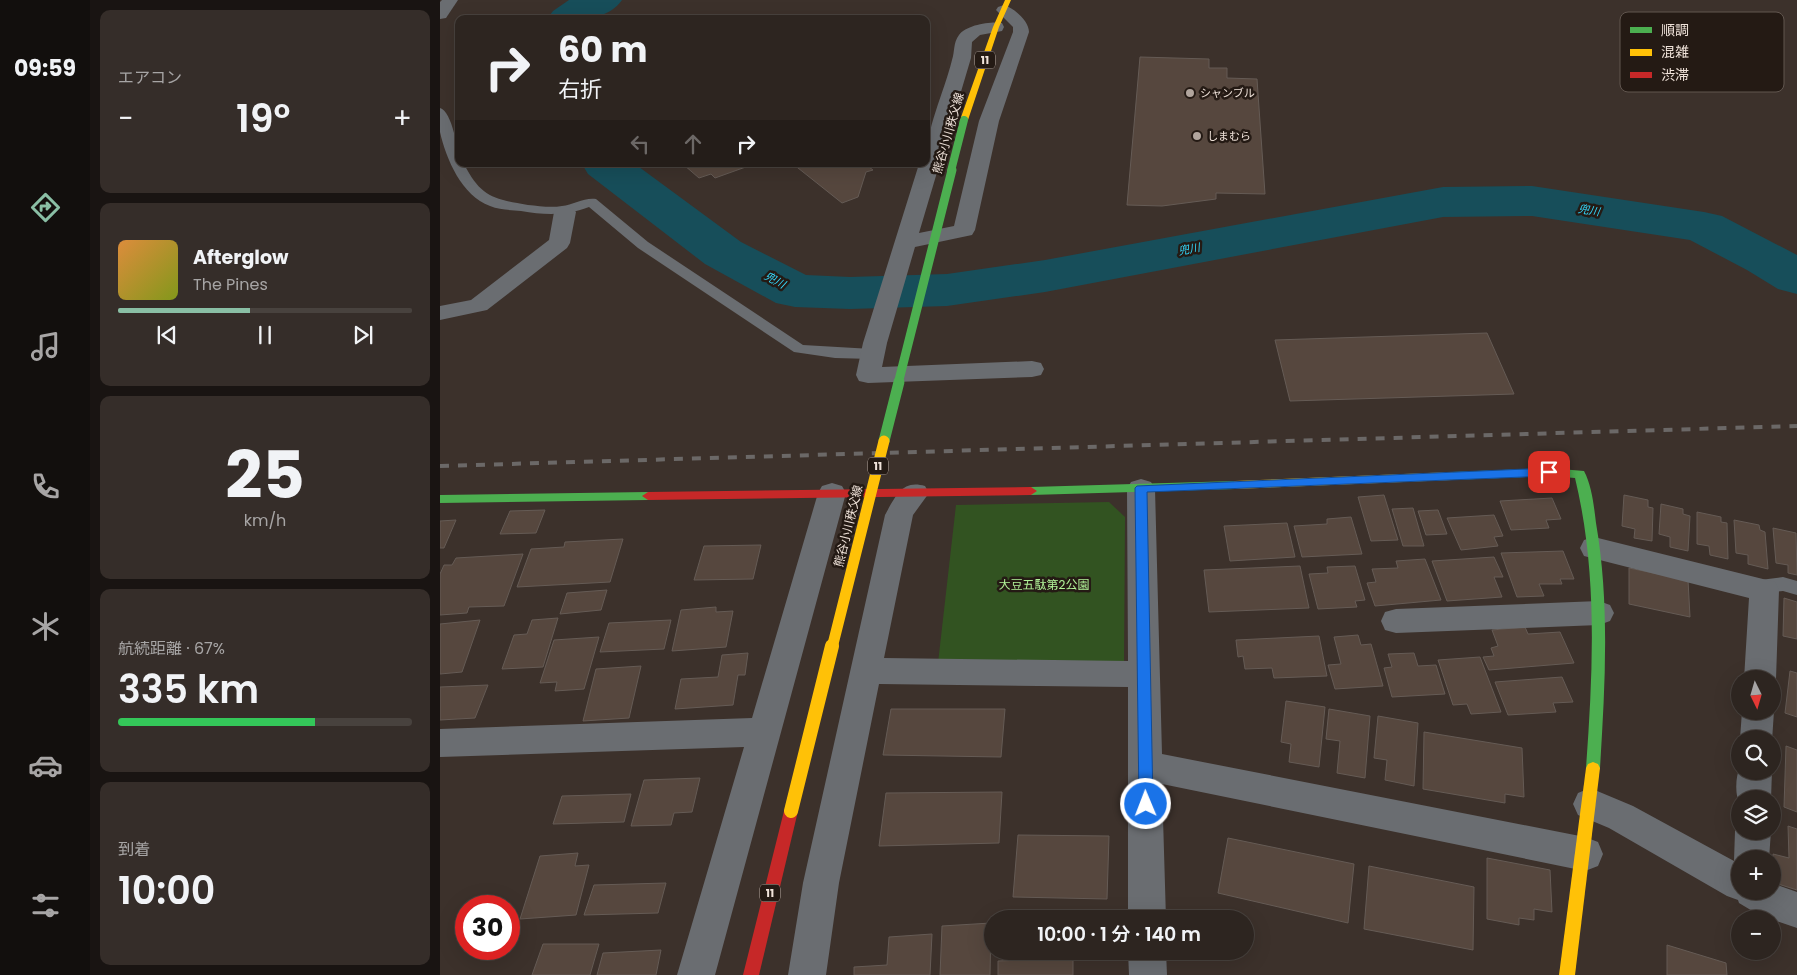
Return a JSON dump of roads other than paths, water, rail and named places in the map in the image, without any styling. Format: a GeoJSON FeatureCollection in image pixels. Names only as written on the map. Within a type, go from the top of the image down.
{"type":"FeatureCollection","features":[{"type":"Feature","properties":{"kind":"street"},"geometry":{"type":"LineString","coordinates":[[440,14],[450,0]]}},
{"type":"Feature","properties":{"kind":"street"},"geometry":{"type":"LineString","coordinates":[[906,242],[964,230],[989,121],[1021,32],[1021,26],[1003,12],[964,38],[962,58],[930,163]]}},
{"type":"Feature","properties":{"kind":"street","name":"熊谷小川秩父線"},"geometry":{"type":"LineString","coordinates":[[750,975],[964,120],[1003,12]]}},
{"type":"Feature","properties":{"kind":"street"},"geometry":{"type":"LineString","coordinates":[[929,167],[895,276],[868,375],[1032,369]]}},
{"type":"Feature","properties":{"kind":"street"},"geometry":{"type":"LineString","coordinates":[[440,313],[479,305],[559,243],[565,212]]}},
{"type":"Feature","properties":{"kind":"street"},"geometry":{"type":"LineString","coordinates":[[440,500],[1141,488],[1549,472],[1580,474],[1588,498],[1594,548],[1599,612],[1598,701],[1585,854],[1567,975]]}},
{"type":"Feature","properties":{"kind":"street"},"geometry":{"type":"LineString","coordinates":[[1141,488],[1147,910]]}},
{"type":"Feature","properties":{"kind":"street"},"geometry":{"type":"LineString","coordinates":[[696,975],[832,493]]}},
{"type":"Feature","properties":{"kind":"street"},"geometry":{"type":"LineString","coordinates":[[807,975],[821,883],[899,515],[905,504],[915,493]]}},
{"type":"Feature","properties":{"kind":"street"},"geometry":{"type":"LineString","coordinates":[[1594,548],[1764,590],[1760,670]]}},
{"type":"Feature","properties":{"kind":"street"},"geometry":{"type":"LineString","coordinates":[[1396,621],[1599,612]]}},
{"type":"Feature","properties":{"kind":"street"},"geometry":{"type":"LineString","coordinates":[[867,671],[1144,674]]}},
{"type":"Feature","properties":{"kind":"street"},"geometry":{"type":"LineString","coordinates":[[440,743],[766,732]]}},
{"type":"Feature","properties":{"kind":"street"},"geometry":{"type":"LineString","coordinates":[[1145,766],[1585,854]]}},
{"type":"Feature","properties":{"kind":"street"},"geometry":{"type":"LineString","coordinates":[[1590,804],[1621,817],[1731,879]]}},
{"type":"Feature","properties":{"kind":"street"},"geometry":{"type":"LineString","coordinates":[[1768,900],[1797,910]]}},
{"type":"Feature","properties":{"kind":"street"},"geometry":{"type":"LineString","coordinates":[[1147,960],[1148,975]]}},
{"type":"Feature","properties":{"kind":"lane"},"geometry":{"type":"LineString","coordinates":[[440,112],[455,158]]}},
{"type":"Feature","properties":{"kind":"lane"},"geometry":{"type":"LineString","coordinates":[[460,167],[475,192],[495,203],[550,212],[565,212],[591,202],[643,245],[799,349],[835,353],[874,348]]}},
{"type":"Feature","properties":{"kind":"lane"},"geometry":{"type":"LineString","coordinates":[[1764,590],[1767,585],[1783,584],[1797,588]]}},
{"type":"Feature","properties":{"kind":"waterway","name":"兜川"},"geometry":{"type":"LineString","coordinates":[[573,15],[584,7],[603,0]]}},
{"type":"Feature","properties":{"kind":"waterway","name":"兜川"},"geometry":{"type":"LineString","coordinates":[[609,167],[723,253],[795,291],[850,293],[947,290],[1045,276],[1443,202],[1532,201],[1704,227],[1766,259],[1797,278]]}},
{"type":"Feature","properties":{"kind":"railway"},"geometry":{"type":"LineString","coordinates":[[440,466],[1797,426]]}},
{"type":"Feature","properties":{"kind":"place","name":"シャンブル"},"geometry":{"type":"Point","coordinates":[1190,93]}},
{"type":"Feature","properties":{"kind":"place","name":"しまむら"},"geometry":{"type":"Point","coordinates":[1197,136]}},
{"type":"Feature","properties":{"kind":"park label","name":"大豆五駄第2公園"},"geometry":{"type":"Point","coordinates":[1044,584]}}]}
